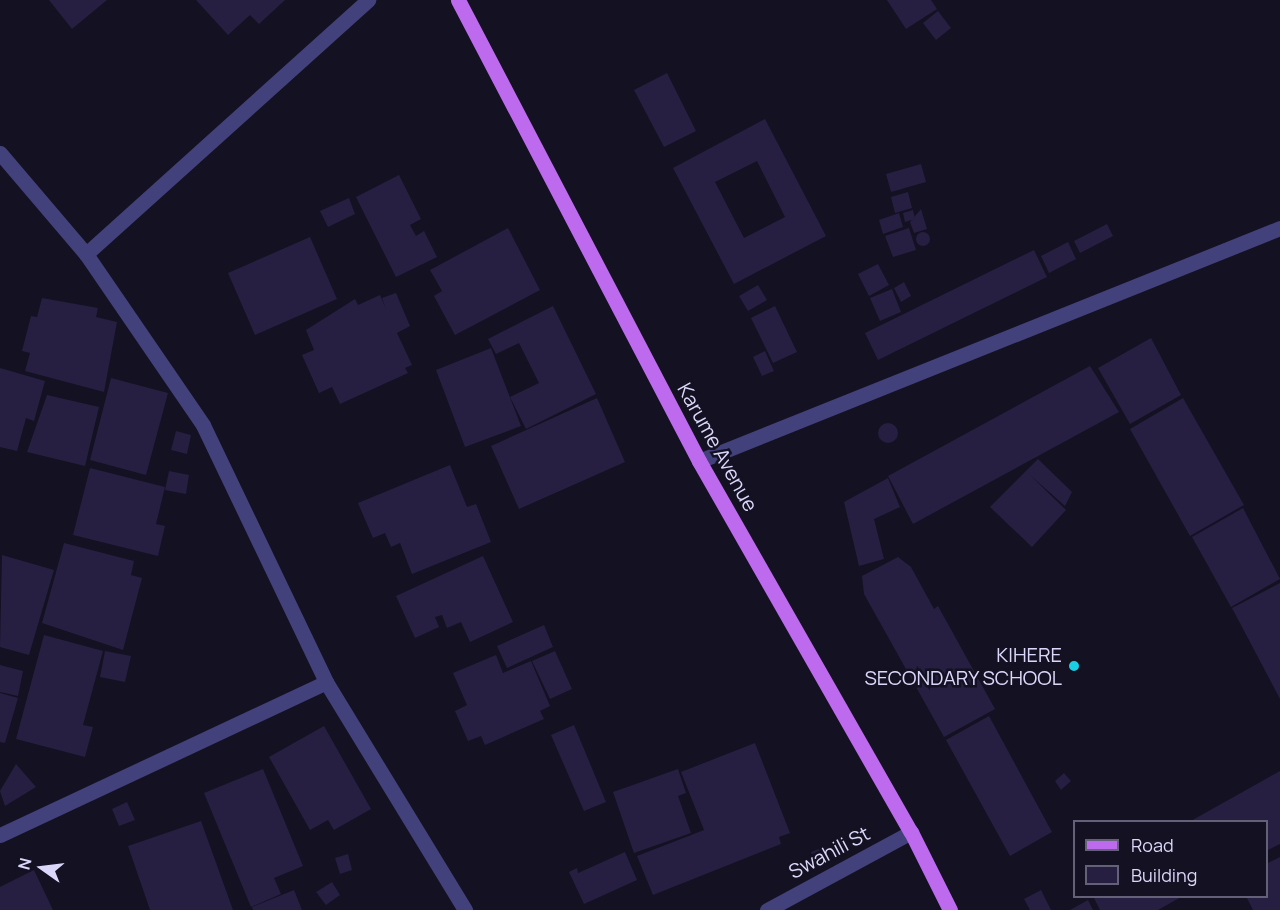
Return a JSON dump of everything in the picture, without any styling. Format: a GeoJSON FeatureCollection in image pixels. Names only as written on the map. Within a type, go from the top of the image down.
{"type":"FeatureCollection","features":[{"type":"Feature","properties":{"kind":"main road","name":"Karume Avenue"},"geometry":{"type":"LineString","coordinates":[[458,0],[699,461],[911,832],[950,910]]}},
{"type":"Feature","properties":{"kind":"street"},"geometry":{"type":"LineString","coordinates":[[86,254],[368,0]]}},
{"type":"Feature","properties":{"kind":"street"},"geometry":{"type":"LineString","coordinates":[[0,153],[86,254],[203,425],[326,682],[465,910]]}},
{"type":"Feature","properties":{"kind":"street"},"geometry":{"type":"LineString","coordinates":[[699,461],[1280,228]]}},
{"type":"Feature","properties":{"kind":"street"},"geometry":{"type":"LineString","coordinates":[[0,835],[326,682]]}},
{"type":"Feature","properties":{"kind":"street","name":"Swahili St"},"geometry":{"type":"LineString","coordinates":[[767,910],[911,832]]}},
{"type":"Feature","properties":{"kind":"building"},"geometry":{"type":"Polygon","coordinates":[[[49,0],[107,0],[72,29],[49,0]]]}},
{"type":"Feature","properties":{"kind":"building"},"geometry":{"type":"Polygon","coordinates":[[[196,0],[285,0],[259,24],[250,15],[228,35],[196,0]]]}},
{"type":"Feature","properties":{"kind":"building"},"geometry":{"type":"Polygon","coordinates":[[[887,0],[931,0],[937,9],[906,29],[887,0]]]}},
{"type":"Feature","properties":{"kind":"building"},"geometry":{"type":"Polygon","coordinates":[[[938,11],[951,28],[936,40],[923,23],[938,11]]]}},
{"type":"Feature","properties":{"kind":"building"},"geometry":{"type":"Polygon","coordinates":[[[667,73],[696,131],[664,147],[634,90],[667,73]]]}},
{"type":"Feature","properties":{"kind":"building"},"geometry":{"type":"Polygon","coordinates":[[[765,119],[826,236],[734,284],[673,168],[765,119]],[[757,161],[715,182],[744,238],[785,217],[757,161]]]}},
{"type":"Feature","properties":{"kind":"building"},"geometry":{"type":"Polygon","coordinates":[[[921,164],[926,182],[891,192],[886,174],[921,164]]]}},
{"type":"Feature","properties":{"kind":"building"},"geometry":{"type":"Polygon","coordinates":[[[399,175],[421,219],[410,225],[416,236],[424,231],[437,257],[396,277],[356,197],[399,175]]]}},
{"type":"Feature","properties":{"kind":"building"},"geometry":{"type":"Polygon","coordinates":[[[908,192],[912,208],[895,213],[891,197],[908,192]]]}},
{"type":"Feature","properties":{"kind":"building"},"geometry":{"type":"Polygon","coordinates":[[[349,198],[355,214],[328,227],[320,211],[349,198]]]}},
{"type":"Feature","properties":{"kind":"building"},"geometry":{"type":"Polygon","coordinates":[[[921,209],[927,229],[914,233],[910,222],[921,209]]]}},
{"type":"Feature","properties":{"kind":"building"},"geometry":{"type":"Polygon","coordinates":[[[913,210],[915,219],[905,222],[903,213],[913,210]]]}},
{"type":"Feature","properties":{"kind":"building"},"geometry":{"type":"Polygon","coordinates":[[[899,213],[903,227],[883,234],[879,220],[899,213]]]}},
{"type":"Feature","properties":{"kind":"building"},"geometry":{"type":"Polygon","coordinates":[[[1107,224],[1113,236],[1080,253],[1074,241],[1107,224]]]}},
{"type":"Feature","properties":{"kind":"building"},"geometry":{"type":"Polygon","coordinates":[[[508,228],[540,290],[455,335],[434,296],[442,291],[430,270],[508,228]]]}},
{"type":"Feature","properties":{"kind":"building"},"geometry":{"type":"Polygon","coordinates":[[[909,228],[916,250],[893,257],[885,236],[909,228]]]}},
{"type":"Feature","properties":{"kind":"building"},"geometry":{"type":"Polygon","coordinates":[[[923,232],[928,234],[930,239],[928,244],[923,246],[918,244],[916,239],[918,234],[923,232]]]}},
{"type":"Feature","properties":{"kind":"building"},"geometry":{"type":"Polygon","coordinates":[[[310,237],[337,299],[255,335],[228,273],[310,237]]]}},
{"type":"Feature","properties":{"kind":"building"},"geometry":{"type":"Polygon","coordinates":[[[1068,242],[1076,259],[1049,273],[1041,256],[1068,242]]]}},
{"type":"Feature","properties":{"kind":"building"},"geometry":{"type":"Polygon","coordinates":[[[1034,250],[1047,277],[878,360],[865,333],[1034,250]]]}},
{"type":"Feature","properties":{"kind":"building"},"geometry":{"type":"Polygon","coordinates":[[[878,264],[889,285],[869,296],[858,274],[878,264]]]}},
{"type":"Feature","properties":{"kind":"building"},"geometry":{"type":"Polygon","coordinates":[[[904,282],[911,296],[901,302],[894,288],[904,282]]]}},
{"type":"Feature","properties":{"kind":"building"},"geometry":{"type":"Polygon","coordinates":[[[758,285],[767,300],[748,311],[739,296],[758,285]]]}},
{"type":"Feature","properties":{"kind":"building"},"geometry":{"type":"Polygon","coordinates":[[[892,289],[901,312],[880,321],[870,298],[892,289]]]}},
{"type":"Feature","properties":{"kind":"building"},"geometry":{"type":"Polygon","coordinates":[[[396,293],[410,326],[397,333],[412,365],[405,368],[408,373],[340,404],[332,387],[319,393],[302,355],[314,350],[306,330],[355,299],[358,305],[380,295],[386,309],[382,298],[396,293]]]}},
{"type":"Feature","properties":{"kind":"building"},"geometry":{"type":"Polygon","coordinates":[[[42,298],[98,308],[96,317],[117,322],[104,392],[25,371],[30,353],[22,351],[31,316],[37,317],[42,298]]]}},
{"type":"Feature","properties":{"kind":"building"},"geometry":{"type":"Polygon","coordinates":[[[553,306],[596,394],[526,429],[510,397],[539,383],[519,343],[496,354],[488,339],[553,306]]]}},
{"type":"Feature","properties":{"kind":"building"},"geometry":{"type":"Polygon","coordinates":[[[775,306],[797,352],[773,363],[751,318],[775,306]]]}},
{"type":"Feature","properties":{"kind":"building"},"geometry":{"type":"Polygon","coordinates":[[[1151,338],[1181,395],[1130,424],[1098,368],[1151,338]]]}},
{"type":"Feature","properties":{"kind":"building"},"geometry":{"type":"Polygon","coordinates":[[[491,348],[521,426],[465,447],[436,370],[491,348]]]}},
{"type":"Feature","properties":{"kind":"building"},"geometry":{"type":"Polygon","coordinates":[[[765,351],[774,371],[762,376],[753,357],[765,351]]]}},
{"type":"Feature","properties":{"kind":"building"},"geometry":{"type":"Polygon","coordinates":[[[1090,366],[1119,412],[913,524],[888,476],[1090,366]]]}},
{"type":"Feature","properties":{"kind":"building"},"geometry":{"type":"Polygon","coordinates":[[[0,368],[45,381],[34,421],[26,418],[17,451],[0,447],[0,368]]]}},
{"type":"Feature","properties":{"kind":"building"},"geometry":{"type":"Polygon","coordinates":[[[111,378],[168,393],[146,475],[90,460],[111,378]]]}},
{"type":"Feature","properties":{"kind":"building"},"geometry":{"type":"Polygon","coordinates":[[[47,395],[99,407],[85,466],[27,452],[47,395]]]}},
{"type":"Feature","properties":{"kind":"building"},"geometry":{"type":"Polygon","coordinates":[[[597,398],[625,462],[519,509],[491,446],[597,398]]]}},
{"type":"Feature","properties":{"kind":"building"},"geometry":{"type":"Polygon","coordinates":[[[1183,398],[1244,505],[1190,536],[1130,429],[1183,398]]]}},
{"type":"Feature","properties":{"kind":"building"},"geometry":{"type":"Polygon","coordinates":[[[884,423],[892,423],[898,429],[898,437],[892,443],[884,443],[878,437],[878,429],[884,423]]]}},
{"type":"Feature","properties":{"kind":"building"},"geometry":{"type":"Polygon","coordinates":[[[176,431],[191,435],[187,454],[171,450],[176,431]]]}},
{"type":"Feature","properties":{"kind":"building"},"geometry":{"type":"Polygon","coordinates":[[[1038,459],[1072,492],[1065,506],[1030,475],[1066,510],[1032,547],[990,507],[1038,459]]]}},
{"type":"Feature","properties":{"kind":"building"},"geometry":{"type":"Polygon","coordinates":[[[450,465],[467,507],[476,504],[491,542],[412,574],[400,543],[391,547],[385,533],[373,538],[358,503],[450,465]]]}},
{"type":"Feature","properties":{"kind":"building"},"geometry":{"type":"Polygon","coordinates":[[[90,468],[165,487],[156,524],[165,526],[158,556],[73,535],[90,468]]]}},
{"type":"Feature","properties":{"kind":"building"},"geometry":{"type":"Polygon","coordinates":[[[169,471],[189,475],[186,494],[165,490],[169,471]]]}},
{"type":"Feature","properties":{"kind":"building"},"geometry":{"type":"Polygon","coordinates":[[[888,478],[900,507],[874,519],[884,559],[859,566],[844,502],[888,478]]]}},
{"type":"Feature","properties":{"kind":"building"},"geometry":{"type":"Polygon","coordinates":[[[1243,508],[1280,579],[1231,607],[1192,537],[1243,508]]]}},
{"type":"Feature","properties":{"kind":"building"},"geometry":{"type":"Polygon","coordinates":[[[64,543],[134,561],[131,575],[142,578],[123,650],[42,623],[64,543]]]}},
{"type":"Feature","properties":{"kind":"building"},"geometry":{"type":"Polygon","coordinates":[[[2,555],[54,570],[29,655],[0,647],[2,555]]]}},
{"type":"Feature","properties":{"kind":"building"},"geometry":{"type":"Polygon","coordinates":[[[483,556],[513,622],[470,642],[461,622],[447,628],[442,615],[435,617],[439,627],[415,638],[396,596],[483,556]]]}},
{"type":"Feature","properties":{"kind":"building"},"geometry":{"type":"Polygon","coordinates":[[[898,557],[911,567],[934,609],[938,606],[995,709],[944,737],[864,594],[862,576],[898,557]]]}},
{"type":"Feature","properties":{"kind":"building"},"geometry":{"type":"Polygon","coordinates":[[[1280,583],[1280,699],[1232,608],[1280,583]]]}},
{"type":"Feature","properties":{"kind":"building"},"geometry":{"type":"Polygon","coordinates":[[[544,625],[553,647],[507,668],[497,646],[544,625]]]}},
{"type":"Feature","properties":{"kind":"building"},"geometry":{"type":"Polygon","coordinates":[[[44,635],[103,651],[83,725],[93,727],[85,757],[16,739],[44,635]]]}},
{"type":"Feature","properties":{"kind":"building"},"geometry":{"type":"Polygon","coordinates":[[[105,651],[131,656],[125,682],[100,677],[105,651]]]}},
{"type":"Feature","properties":{"kind":"building"},"geometry":{"type":"Polygon","coordinates":[[[555,651],[572,689],[550,699],[532,661],[555,651]]]}},
{"type":"Feature","properties":{"kind":"building"},"geometry":{"type":"Polygon","coordinates":[[[496,655],[503,673],[531,661],[550,706],[540,711],[544,719],[485,745],[481,736],[468,741],[455,711],[467,705],[453,673],[496,655]]]}},
{"type":"Feature","properties":{"kind":"building"},"geometry":{"type":"Polygon","coordinates":[[[0,665],[23,671],[18,696],[0,692],[0,665]]]}},
{"type":"Feature","properties":{"kind":"building"},"geometry":{"type":"Polygon","coordinates":[[[0,693],[18,698],[5,743],[0,742],[0,693]]]}},
{"type":"Feature","properties":{"kind":"building"},"geometry":{"type":"Polygon","coordinates":[[[989,716],[1052,832],[1010,856],[946,740],[989,716]]]}},
{"type":"Feature","properties":{"kind":"building"},"geometry":{"type":"Polygon","coordinates":[[[574,725],[606,802],[584,811],[551,735],[574,725]]]}},
{"type":"Feature","properties":{"kind":"building"},"geometry":{"type":"Polygon","coordinates":[[[324,726],[371,809],[334,830],[328,820],[310,830],[269,757],[324,726]]]}},
{"type":"Feature","properties":{"kind":"building"},"geometry":{"type":"Polygon","coordinates":[[[755,743],[790,833],[779,837],[781,844],[653,895],[637,856],[704,830],[681,772],[755,743]]]}},
{"type":"Feature","properties":{"kind":"building"},"geometry":{"type":"Polygon","coordinates":[[[16,764],[36,787],[5,806],[0,791],[16,764]]]}},
{"type":"Feature","properties":{"kind":"building"},"geometry":{"type":"Polygon","coordinates":[[[263,769],[303,866],[274,878],[281,894],[251,907],[204,793],[263,769]]]}},
{"type":"Feature","properties":{"kind":"building"},"geometry":{"type":"Polygon","coordinates":[[[678,769],[686,793],[678,796],[691,833],[634,853],[613,792],[678,769]]]}},
{"type":"Feature","properties":{"kind":"building"},"geometry":{"type":"Polygon","coordinates":[[[1280,771],[1280,844],[1268,850],[1268,820],[1193,820],[1280,771]]]}},
{"type":"Feature","properties":{"kind":"building"},"geometry":{"type":"Polygon","coordinates":[[[1064,773],[1071,781],[1061,790],[1055,781],[1064,773]]]}},
{"type":"Feature","properties":{"kind":"building"},"geometry":{"type":"Polygon","coordinates":[[[127,802],[135,820],[119,826],[112,809],[127,802]]]}},
{"type":"Feature","properties":{"kind":"building"},"geometry":{"type":"Polygon","coordinates":[[[201,821],[233,910],[150,910],[128,846],[201,821]]]}},
{"type":"Feature","properties":{"kind":"building"},"geometry":{"type":"Polygon","coordinates":[[[819,849],[824,862],[816,865],[811,852],[819,849]]]}},
{"type":"Feature","properties":{"kind":"building"},"geometry":{"type":"Polygon","coordinates":[[[625,852],[637,880],[584,904],[569,872],[577,868],[578,873],[625,852]]]}},
{"type":"Feature","properties":{"kind":"building"},"geometry":{"type":"Polygon","coordinates":[[[348,854],[352,870],[340,874],[335,858],[348,854]]]}},
{"type":"Feature","properties":{"kind":"building"},"geometry":{"type":"Polygon","coordinates":[[[1280,857],[1280,910],[1253,910],[1247,898],[1268,898],[1268,863],[1280,857]]]}},
{"type":"Feature","properties":{"kind":"building"},"geometry":{"type":"Polygon","coordinates":[[[34,870],[53,910],[0,910],[0,887],[34,870]]]}},
{"type":"Feature","properties":{"kind":"building"},"geometry":{"type":"Polygon","coordinates":[[[332,882],[340,895],[326,905],[316,892],[332,882]]]}},
{"type":"Feature","properties":{"kind":"building"},"geometry":{"type":"Polygon","coordinates":[[[294,890],[302,910],[253,910],[252,907],[294,890]]]}},
{"type":"Feature","properties":{"kind":"building"},"geometry":{"type":"Polygon","coordinates":[[[1041,890],[1051,910],[1030,910],[1024,899],[1041,890]]]}},
{"type":"Feature","properties":{"kind":"building"},"geometry":{"type":"Polygon","coordinates":[[[1094,898],[1179,898],[1158,910],[1100,910],[1094,898]]]}},
{"type":"Feature","properties":{"kind":"building"},"geometry":{"type":"Polygon","coordinates":[[[1088,900],[1093,910],[1070,910],[1088,900]]]}},
{"type":"Feature","properties":{"kind":"place","name":"KIHERE SECONDARY SCHOOL"},"geometry":{"type":"Point","coordinates":[1074,666]}}]}
